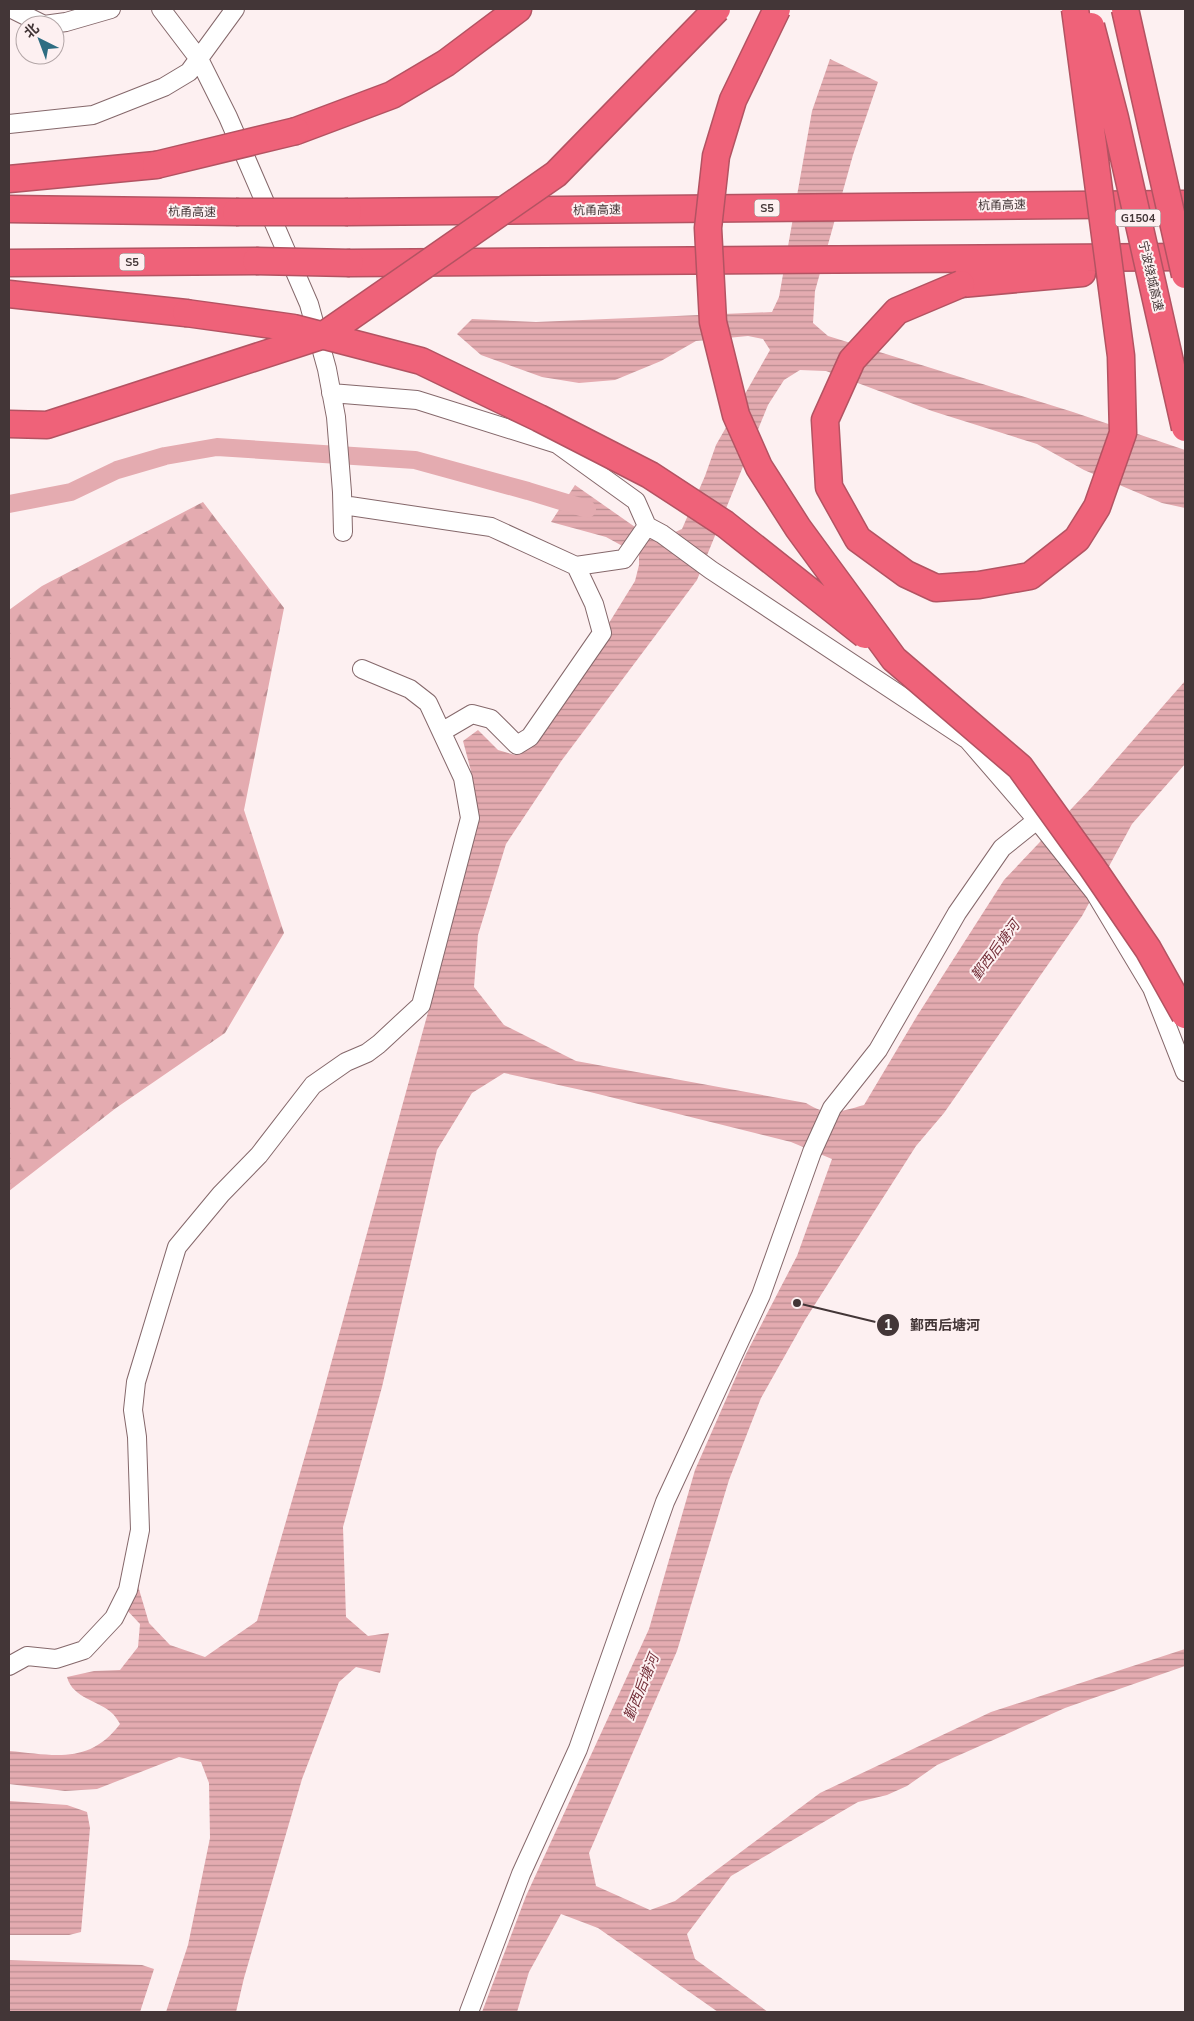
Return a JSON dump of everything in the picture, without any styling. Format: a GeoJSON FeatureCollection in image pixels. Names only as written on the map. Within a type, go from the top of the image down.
{"type":"FeatureCollection","features":[{"type":"Feature","properties":{"kind":"highway"},"geometry":{"type":"LineString","coordinates":[[9,424],[47,425],[324,335],[556,174],[717,9]]}},
{"type":"Feature","properties":{"kind":"highway"},"geometry":{"type":"LineString","coordinates":[[777,9],[733,100],[716,156],[708,228],[713,322],[736,415],[760,467],[798,528],[894,659]]}},
{"type":"Feature","properties":{"kind":"highway"},"geometry":{"type":"LineString","coordinates":[[1075,9],[1121,356],[1123,433],[1097,507],[1076,539],[1030,576],[979,585],[936,588],[906,574],[858,539],[829,487],[825,420],[852,360],[897,311],[961,284],[1185,264]]}},
{"type":"Feature","properties":{"kind":"highway","name":"宁波绕城高速"},"geometry":{"type":"LineString","coordinates":[[1086,9],[1116,118],[1185,428]]}},
{"type":"Feature","properties":{"kind":"highway","name":"G1504"},"geometry":{"type":"LineString","coordinates":[[1126,9],[1185,276]]}},
{"type":"Feature","properties":{"kind":"highway"},"geometry":{"type":"LineString","coordinates":[[9,179],[156,165],[296,131],[392,95],[446,63],[509,16]]}},
{"type":"Feature","properties":{"kind":"highway","name":"杭甬高速"},"geometry":{"type":"LineString","coordinates":[[9,208],[348,212],[1185,204]]}},
{"type":"Feature","properties":{"kind":"highway","name":"S5"},"geometry":{"type":"LineString","coordinates":[[9,264],[256,261],[350,263],[1185,257]]}},
{"type":"Feature","properties":{"kind":"highway"},"geometry":{"type":"LineString","coordinates":[[9,294],[186,312],[294,328],[421,361],[531,414],[650,475],[725,524],[894,659],[1020,767],[1136,932],[1185,1015]]}},
{"type":"Feature","properties":{"kind":"street"},"geometry":{"type":"LineString","coordinates":[[12,9],[44,25],[66,22],[111,9]]}},
{"type":"Feature","properties":{"kind":"street"},"geometry":{"type":"LineString","coordinates":[[161,9],[228,117],[309,304],[336,417],[343,532]]}},
{"type":"Feature","properties":{"kind":"street"},"geometry":{"type":"LineString","coordinates":[[9,124],[93,116],[164,87],[194,65],[235,9]]}},
{"type":"Feature","properties":{"kind":"street"},"geometry":{"type":"LineString","coordinates":[[331,393],[417,400],[557,444],[636,501],[655,530],[711,570],[968,740],[1037,820],[1095,893],[1152,988],[1185,1072]]}},
{"type":"Feature","properties":{"kind":"street"},"geometry":{"type":"LineString","coordinates":[[342,498],[492,527],[576,566],[624,559],[655,530]]}},
{"type":"Feature","properties":{"kind":"street"},"geometry":{"type":"LineString","coordinates":[[443,731],[472,714],[490,719],[517,745],[530,737],[602,633],[594,604],[576,566]]}},
{"type":"Feature","properties":{"kind":"street"},"geometry":{"type":"LineString","coordinates":[[9,1666],[27,1656],[56,1659],[84,1650],[114,1618],[128,1590],[140,1530],[137,1437],[133,1410],[136,1382],[177,1247],[221,1194],[259,1154],[313,1085],[346,1062],[367,1053],[421,1005],[470,818],[463,778],[443,731],[428,703],[410,689],[362,669]]}},
{"type":"Feature","properties":{"kind":"street"},"geometry":{"type":"LineString","coordinates":[[469,2012],[521,1874],[578,1749],[665,1502],[761,1295],[812,1152],[832,1108],[878,1050],[957,912],[1002,848],[1037,820]]}},
{"type":"Feature","properties":{"kind":"green space"},"geometry":{"type":"Polygon","coordinates":[[[203,502],[284,608],[244,810],[284,933],[225,1033],[116,1108],[9,1191],[9,610],[42,586],[203,502]]]}},
{"type":"Feature","properties":{"kind":"water"},"geometry":{"type":"Polygon","coordinates":[[[830,59],[878,82],[853,155],[815,291],[813,323],[828,336],[1073,412],[1185,450],[1185,508],[1162,503],[1084,470],[1037,444],[932,411],[826,371],[800,370],[784,380],[768,405],[697,580],[562,760],[506,844],[478,935],[474,987],[504,1025],[576,1061],[806,1103],[828,1112],[864,1105],[917,1016],[1004,880],[1091,788],[1185,681],[1185,764],[1132,824],[1082,916],[944,1113],[916,1146],[805,1320],[761,1398],[729,1480],[677,1651],[589,1853],[596,1886],[650,1910],[675,1901],[820,1793],[991,1712],[1185,1649],[1185,1666],[1065,1708],[937,1765],[907,1786],[887,1795],[858,1802],[731,1876],[687,1934],[695,1959],[768,2012],[718,2012],[598,1928],[561,1914],[529,1972],[517,2012],[482,2012],[526,1896],[649,1629],[695,1470],[746,1354],[797,1256],[832,1159],[791,1142],[586,1091],[504,1073],[472,1093],[437,1150],[382,1387],[343,1527],[346,1617],[368,1636],[389,1633],[380,1673],[356,1667],[339,1682],[302,1779],[244,1978],[236,2012],[166,2012],[188,1945],[210,1838],[209,1783],[201,1762],[179,1757],[97,1789],[65,1791],[9,1784],[9,1751],[56,1755],[83,1752],[96,1746],[108,1737],[120,1724],[107,1709],[80,1695],[70,1684],[67,1677],[94,1671],[120,1670],[138,1647],[140,1624],[124,1607],[131,1589],[138,1586],[149,1623],[170,1645],[205,1657],[257,1621],[316,1418],[443,958],[465,870],[475,814],[471,771],[463,741],[478,730],[498,750],[515,755],[547,723],[635,581],[639,565],[639,555],[606,537],[551,522],[575,485],[655,541],[682,529],[716,445],[770,350],[763,339],[748,336],[696,341],[661,361],[615,380],[579,383],[542,377],[481,355],[457,334],[472,319],[536,322],[772,312],[779,297],[812,111],[830,59]]]}},
{"type":"Feature","properties":{"kind":"water"},"geometry":{"type":"Polygon","coordinates":[[[9,1801],[67,1805],[87,1812],[90,1828],[81,1932],[69,1935],[9,1935],[9,1801]]]}},
{"type":"Feature","properties":{"kind":"water"},"geometry":{"type":"Polygon","coordinates":[[[9,1960],[142,1965],[154,1969],[140,2012],[9,2012],[9,1960]]]}},
{"type":"Feature","properties":{"kind":"waterway"},"geometry":{"type":"LineString","coordinates":[[9,504],[71,492],[117,470],[165,456],[217,447],[415,460],[587,509]]}},
{"type":"Feature","properties":{"kind":"place","name":"鄞西后塘河"},"geometry":{"type":"Point","coordinates":[797,1303]}}]}
